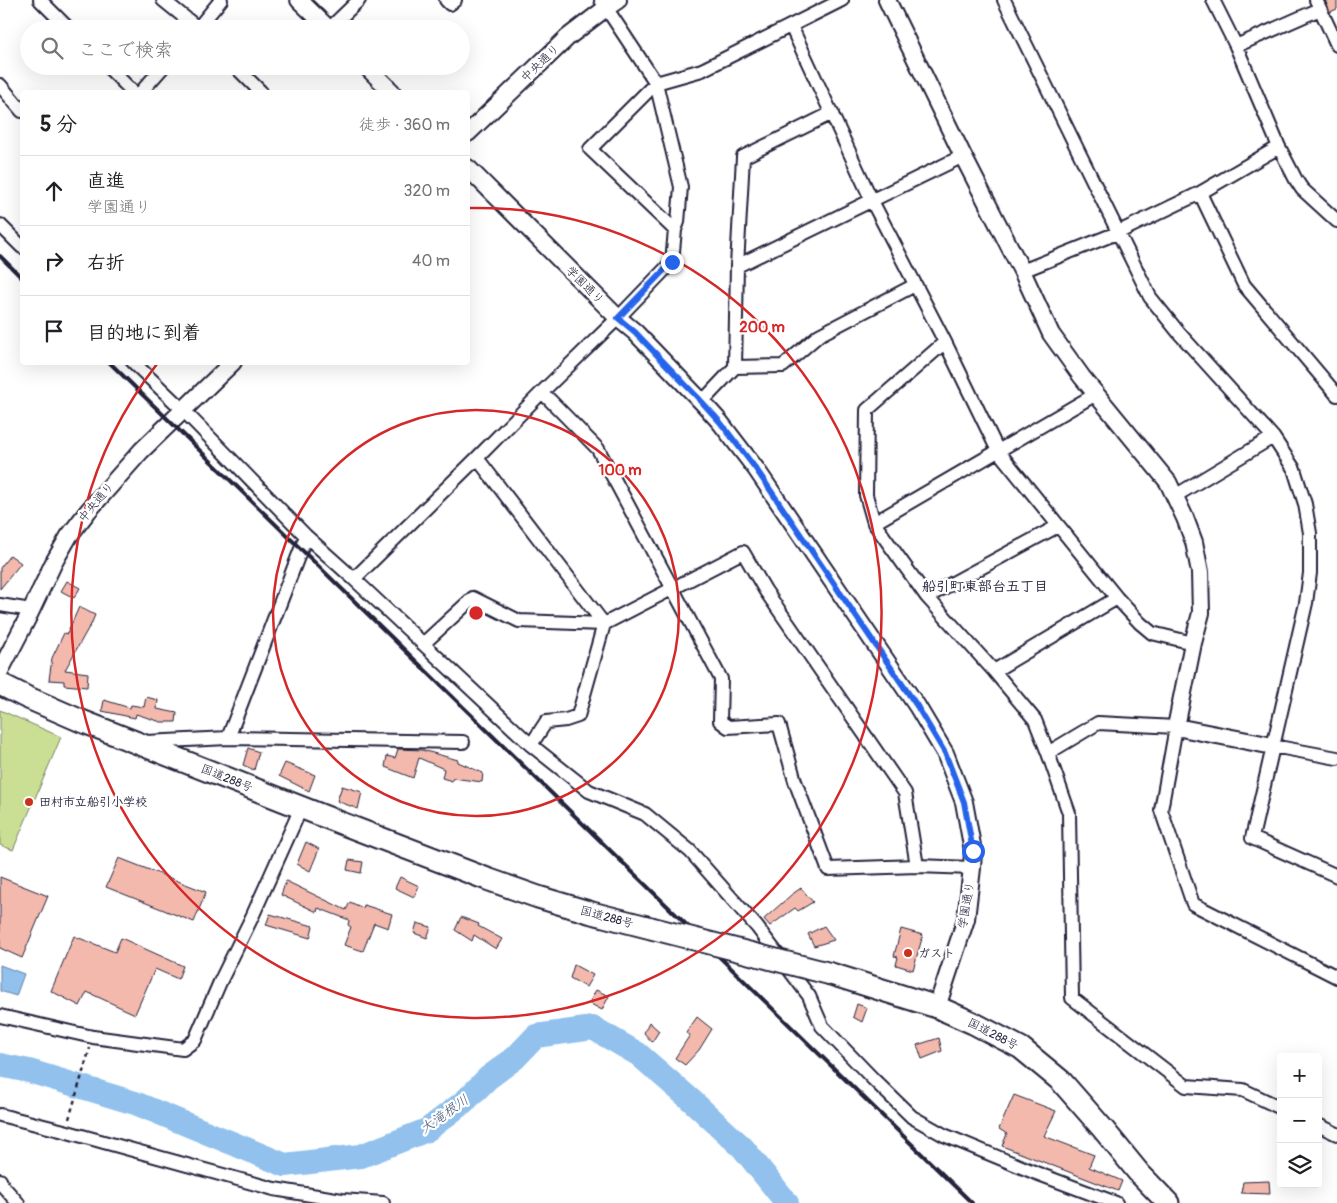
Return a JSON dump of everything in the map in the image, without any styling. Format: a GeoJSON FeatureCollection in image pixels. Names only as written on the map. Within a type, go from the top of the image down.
{"type":"FeatureCollection","features":[{"type":"Feature","properties":{"kind":"highway","name":"国道288号"},"geometry":{"type":"LineString","coordinates":[[0,684],[70,716],[301,808],[538,897],[592,913],[831,974],[937,1007],[973,1023],[1021,1048],[1060,1081],[1165,1202]]}},
{"type":"Feature","properties":{"kind":"street"},"geometry":{"type":"LineString","coordinates":[[40,0],[60,20]]}},
{"type":"Feature","properties":{"kind":"street"},"geometry":{"type":"LineString","coordinates":[[163,0],[188,20]]}},
{"type":"Feature","properties":{"kind":"street"},"geometry":{"type":"LineString","coordinates":[[205,20],[221,0]]}},
{"type":"Feature","properties":{"kind":"street"},"geometry":{"type":"LineString","coordinates":[[299,0],[320,20]]}},
{"type":"Feature","properties":{"kind":"street"},"geometry":{"type":"LineString","coordinates":[[338,20],[359,0]]}},
{"type":"Feature","properties":{"kind":"street"},"geometry":{"type":"LineString","coordinates":[[446,0],[450,4],[455,0]]}},
{"type":"Feature","properties":{"kind":"street"},"geometry":{"type":"LineString","coordinates":[[675,230],[590,149],[656,82],[702,70],[842,0]]}},
{"type":"Feature","properties":{"kind":"street"},"geometry":{"type":"LineString","coordinates":[[887,0],[963,156],[1022,271],[1051,334],[1082,377],[1168,482],[1194,542],[1200,572],[1200,613],[1161,810],[1193,904],[1337,977]]}},
{"type":"Feature","properties":{"kind":"street"},"geometry":{"type":"LineString","coordinates":[[1004,0],[1150,297],[1179,333],[1273,437],[1294,469],[1305,504],[1310,533],[1310,573],[1306,603],[1252,838],[1337,876]]}},
{"type":"Feature","properties":{"kind":"street"},"geometry":{"type":"LineString","coordinates":[[1213,0],[1236,46],[1279,147],[1302,189],[1337,221]]}},
{"type":"Feature","properties":{"kind":"street"},"geometry":{"type":"LineString","coordinates":[[354,578],[618,318],[672,262],[681,187],[656,82],[608,3]]}},
{"type":"Feature","properties":{"kind":"street","name":"中央通り"},"geometry":{"type":"LineString","coordinates":[[470,131],[568,37],[608,3]]}},
{"type":"Feature","properties":{"kind":"street"},"geometry":{"type":"LineString","coordinates":[[1236,46],[1318,4],[1337,45]]}},
{"type":"Feature","properties":{"kind":"street"},"geometry":{"type":"LineString","coordinates":[[791,26],[872,201],[945,342],[998,451],[1117,598],[1140,623],[1152,633],[1193,643]]}},
{"type":"Feature","properties":{"kind":"street"},"geometry":{"type":"LineString","coordinates":[[116,75],[131,90]]}},
{"type":"Feature","properties":{"kind":"street"},"geometry":{"type":"LineString","coordinates":[[143,90],[156,75]]}},
{"type":"Feature","properties":{"kind":"street"},"geometry":{"type":"LineString","coordinates":[[244,75],[259,90]]}},
{"type":"Feature","properties":{"kind":"street"},"geometry":{"type":"LineString","coordinates":[[375,75],[390,90]]}},
{"type":"Feature","properties":{"kind":"street"},"geometry":{"type":"LineString","coordinates":[[0,85],[20,109]]}},
{"type":"Feature","properties":{"kind":"street"},"geometry":{"type":"LineString","coordinates":[[702,402],[735,367],[737,266],[743,157],[832,113]]}},
{"type":"Feature","properties":{"kind":"street"},"geometry":{"type":"LineString","coordinates":[[1022,271],[1117,233],[1200,193],[1279,147]]}},
{"type":"Feature","properties":{"kind":"street"},"geometry":{"type":"LineString","coordinates":[[737,266],[963,156]]}},
{"type":"Feature","properties":{"kind":"street","name":"学園通り"},"geometry":{"type":"LineString","coordinates":[[470,170],[618,318],[635,332],[720,422],[756,469],[917,706],[945,753],[964,802],[973,851],[966,919],[937,1007]]}},
{"type":"Feature","properties":{"kind":"street"},"geometry":{"type":"LineString","coordinates":[[1200,193],[1244,285],[1337,395]]}},
{"type":"Feature","properties":{"kind":"street"},"geometry":{"type":"LineString","coordinates":[[0,225],[20,245]]}},
{"type":"Feature","properties":{"kind":"street"},"geometry":{"type":"LineString","coordinates":[[735,367],[783,366],[819,335],[915,284]]}},
{"type":"Feature","properties":{"kind":"street"},"geometry":{"type":"LineString","coordinates":[[945,342],[867,410],[866,495],[874,523],[927,597],[994,671],[1035,720],[1069,813],[1072,998],[1186,1086],[1243,1090],[1277,1106]]}},
{"type":"Feature","properties":{"kind":"street"},"geometry":{"type":"LineString","coordinates":[[136,365],[184,410],[306,536],[354,578],[531,746],[589,791],[645,814],[690,851],[757,927],[809,996],[822,1026],[912,1117],[944,1135],[1036,1173],[1116,1203]]}},
{"type":"Feature","properties":{"kind":"street","name":"中央通り"},"geometry":{"type":"LineString","coordinates":[[0,671],[54,562],[69,536],[88,511],[141,451],[230,365]]}},
{"type":"Feature","properties":{"kind":"street"},"geometry":{"type":"LineString","coordinates":[[542,392],[598,450],[721,679],[720,721],[728,727],[779,724],[795,781],[828,869],[917,866],[972,868]]}},
{"type":"Feature","properties":{"kind":"street"},"geometry":{"type":"LineString","coordinates":[[874,523],[1096,394]]}},
{"type":"Feature","properties":{"kind":"street"},"geometry":{"type":"LineString","coordinates":[[1175,496],[1273,437]]}},
{"type":"Feature","properties":{"kind":"street"},"geometry":{"type":"LineString","coordinates":[[477,458],[604,624]]}},
{"type":"Feature","properties":{"kind":"street"},"geometry":{"type":"LineString","coordinates":[[927,597],[1058,526]]}},
{"type":"Feature","properties":{"kind":"street"},"geometry":{"type":"LineString","coordinates":[[228,738],[306,536]]}},
{"type":"Feature","properties":{"kind":"street"},"geometry":{"type":"LineString","coordinates":[[423,644],[473,598],[519,621],[604,624],[743,552],[765,590],[905,793],[917,866]]}},
{"type":"Feature","properties":{"kind":"street"},"geometry":{"type":"LineString","coordinates":[[994,671],[1117,598]]}},
{"type":"Feature","properties":{"kind":"street"},"geometry":{"type":"LineString","coordinates":[[0,606],[30,610]]}},
{"type":"Feature","properties":{"kind":"street"},"geometry":{"type":"LineString","coordinates":[[531,746],[546,722],[566,720],[578,716],[604,624]]}},
{"type":"Feature","properties":{"kind":"street"},"geometry":{"type":"LineString","coordinates":[[1048,753],[1098,723],[1176,728],[1337,758]]}},
{"type":"Feature","properties":{"kind":"street"},"geometry":{"type":"LineString","coordinates":[[137,743],[228,738],[464,742]]}},
{"type":"Feature","properties":{"kind":"street"},"geometry":{"type":"LineString","coordinates":[[0,1016],[93,1037],[183,1049],[195,1040],[301,808]]}},
{"type":"Feature","properties":{"kind":"street"},"geometry":{"type":"LineString","coordinates":[[0,1115],[274,1189],[342,1200],[383,1203]]}},
{"type":"Feature","properties":{"kind":"street"},"geometry":{"type":"LineString","coordinates":[[1322,1128],[1337,1134]]}},
{"type":"Feature","properties":{"kind":"street"},"geometry":{"type":"LineString","coordinates":[[0,1180],[2,1185],[18,1203]]}},
{"type":"Feature","properties":{"kind":"path"},"geometry":{"type":"LineString","coordinates":[[72,1110],[89,1055]]}},
{"type":"Feature","properties":{"kind":"green space"},"geometry":{"type":"Polygon","coordinates":[[[0,710],[61,737],[13,850],[0,845],[0,710]]]}},
{"type":"Feature","properties":{"kind":"water"},"geometry":{"type":"Polygon","coordinates":[[[0,965],[24,974],[16,996],[0,991],[0,965]]]}},
{"type":"Feature","properties":{"kind":"building"},"geometry":{"type":"Polygon","coordinates":[[[1325,0],[1337,0],[1337,9],[1330,12],[1325,0]]]}},
{"type":"Feature","properties":{"kind":"building"},"geometry":{"type":"Polygon","coordinates":[[[10,555],[21,563],[0,589],[0,568],[10,555]]]}},
{"type":"Feature","properties":{"kind":"building"},"geometry":{"type":"Polygon","coordinates":[[[67,581],[80,588],[74,598],[61,591],[67,581]]]}},
{"type":"Feature","properties":{"kind":"building"},"geometry":{"type":"Polygon","coordinates":[[[79,607],[95,615],[65,670],[88,673],[87,687],[64,685],[64,681],[49,680],[52,658],[64,633],[67,634],[79,607]]]}},
{"type":"Feature","properties":{"kind":"building"},"geometry":{"type":"Polygon","coordinates":[[[146,697],[158,700],[157,709],[177,713],[176,722],[161,722],[136,714],[135,718],[102,711],[104,700],[130,708],[131,705],[144,707],[146,697]]]}},
{"type":"Feature","properties":{"kind":"building"},"geometry":{"type":"Polygon","coordinates":[[[248,748],[259,752],[254,770],[243,765],[248,748]]]}},
{"type":"Feature","properties":{"kind":"building"},"geometry":{"type":"Polygon","coordinates":[[[398,749],[422,750],[458,760],[458,762],[483,773],[482,782],[453,778],[452,781],[442,778],[444,769],[419,758],[413,778],[385,767],[387,756],[395,758],[398,749]]]}},
{"type":"Feature","properties":{"kind":"building"},"geometry":{"type":"Polygon","coordinates":[[[285,763],[315,775],[309,791],[279,776],[285,763]]]}},
{"type":"Feature","properties":{"kind":"building"},"geometry":{"type":"Polygon","coordinates":[[[342,786],[362,792],[358,809],[337,801],[342,786]]]}},
{"type":"Feature","properties":{"kind":"building"},"geometry":{"type":"Polygon","coordinates":[[[306,842],[319,849],[310,871],[297,864],[306,842]]]}},
{"type":"Feature","properties":{"kind":"building"},"geometry":{"type":"Polygon","coordinates":[[[119,858],[206,892],[194,922],[106,887],[119,858]]]}},
{"type":"Feature","properties":{"kind":"building"},"geometry":{"type":"Polygon","coordinates":[[[349,860],[363,862],[361,873],[347,870],[349,860]]]}},
{"type":"Feature","properties":{"kind":"building"},"geometry":{"type":"Polygon","coordinates":[[[0,877],[48,896],[22,958],[0,948],[0,877]]]}},
{"type":"Feature","properties":{"kind":"building"},"geometry":{"type":"Polygon","coordinates":[[[400,877],[419,886],[414,897],[395,888],[400,877]]]}},
{"type":"Feature","properties":{"kind":"building"},"geometry":{"type":"Polygon","coordinates":[[[286,881],[346,910],[350,902],[363,908],[364,905],[392,914],[388,928],[374,923],[363,951],[344,945],[351,927],[348,925],[349,920],[318,908],[317,912],[281,895],[286,881]]]}},
{"type":"Feature","properties":{"kind":"building"},"geometry":{"type":"Polygon","coordinates":[[[801,888],[813,902],[798,911],[795,908],[770,926],[764,919],[801,888]]]}},
{"type":"Feature","properties":{"kind":"building"},"geometry":{"type":"Polygon","coordinates":[[[270,914],[313,926],[310,938],[266,925],[270,914]]]}},
{"type":"Feature","properties":{"kind":"building"},"geometry":{"type":"Polygon","coordinates":[[[461,917],[479,924],[478,926],[502,939],[496,949],[474,935],[472,941],[455,930],[461,917]]]}},
{"type":"Feature","properties":{"kind":"building"},"geometry":{"type":"Polygon","coordinates":[[[417,923],[431,927],[427,938],[414,933],[417,923]]]}},
{"type":"Feature","properties":{"kind":"building"},"geometry":{"type":"Polygon","coordinates":[[[824,926],[834,940],[814,946],[808,934],[824,926]]]}},
{"type":"Feature","properties":{"kind":"building"},"geometry":{"type":"Polygon","coordinates":[[[901,929],[923,935],[913,970],[896,965],[898,957],[894,956],[901,929]]]}},
{"type":"Feature","properties":{"kind":"building"},"geometry":{"type":"Polygon","coordinates":[[[74,936],[115,952],[121,938],[183,966],[178,979],[155,969],[135,1014],[87,992],[80,1006],[51,991],[74,936]]]}},
{"type":"Feature","properties":{"kind":"building"},"geometry":{"type":"Polygon","coordinates":[[[574,965],[593,975],[586,987],[570,978],[574,965]]]}},
{"type":"Feature","properties":{"kind":"building"},"geometry":{"type":"Polygon","coordinates":[[[596,990],[609,996],[602,1010],[589,1003],[596,990]]]}},
{"type":"Feature","properties":{"kind":"building"},"geometry":{"type":"Polygon","coordinates":[[[857,1004],[867,1008],[862,1022],[853,1017],[857,1004]]]}},
{"type":"Feature","properties":{"kind":"building"},"geometry":{"type":"Polygon","coordinates":[[[697,1017],[712,1029],[699,1050],[685,1065],[675,1058],[690,1035],[686,1033],[697,1017]]]}},
{"type":"Feature","properties":{"kind":"building"},"geometry":{"type":"Polygon","coordinates":[[[649,1022],[659,1031],[652,1042],[644,1033],[649,1022]]]}},
{"type":"Feature","properties":{"kind":"building"},"geometry":{"type":"Polygon","coordinates":[[[939,1038],[942,1051],[922,1059],[917,1045],[939,1038]]]}},
{"type":"Feature","properties":{"kind":"building"},"geometry":{"type":"Polygon","coordinates":[[[1014,1095],[1056,1111],[1044,1136],[1094,1155],[1089,1167],[1122,1181],[1118,1191],[1002,1146],[1007,1134],[999,1129],[1014,1095]]]}},
{"type":"Feature","properties":{"kind":"building"},"geometry":{"type":"Polygon","coordinates":[[[1269,1181],[1270,1194],[1241,1193],[1243,1182],[1269,1181]]]}},
{"type":"Feature","properties":{"kind":"waterway","name":"大滝根川"},"geometry":{"type":"LineString","coordinates":[[0,1065],[29,1071],[135,1103],[285,1165],[361,1156],[427,1130],[465,1101],[488,1078],[515,1058],[536,1036],[593,1028],[638,1054],[691,1100],[743,1148],[787,1203]]}},
{"type":"Feature","properties":{"kind":"railway"},"geometry":{"type":"LineString","coordinates":[[0,256],[20,276]]}},
{"type":"Feature","properties":{"kind":"railway"},"geometry":{"type":"LineString","coordinates":[[112,365],[972,1203]]}},
{"type":"Feature","properties":{"kind":"place","name":"田村市立船引小学校"},"geometry":{"type":"Point","coordinates":[29,802]}},
{"type":"Feature","properties":{"kind":"place","name":"ガスト"},"geometry":{"type":"Point","coordinates":[908,953]}},
{"type":"Feature","properties":{"kind":"district","name":"船引町東部台五丁目"},"geometry":{"type":"Point","coordinates":[985,586]}},
{"type":"Feature","properties":{"kind":"route"},"geometry":{"type":"LineString","coordinates":[[672,262],[618,318],[635,332],[720,422],[756,469],[917,706],[945,753],[964,802],[973,851]]}}]}
